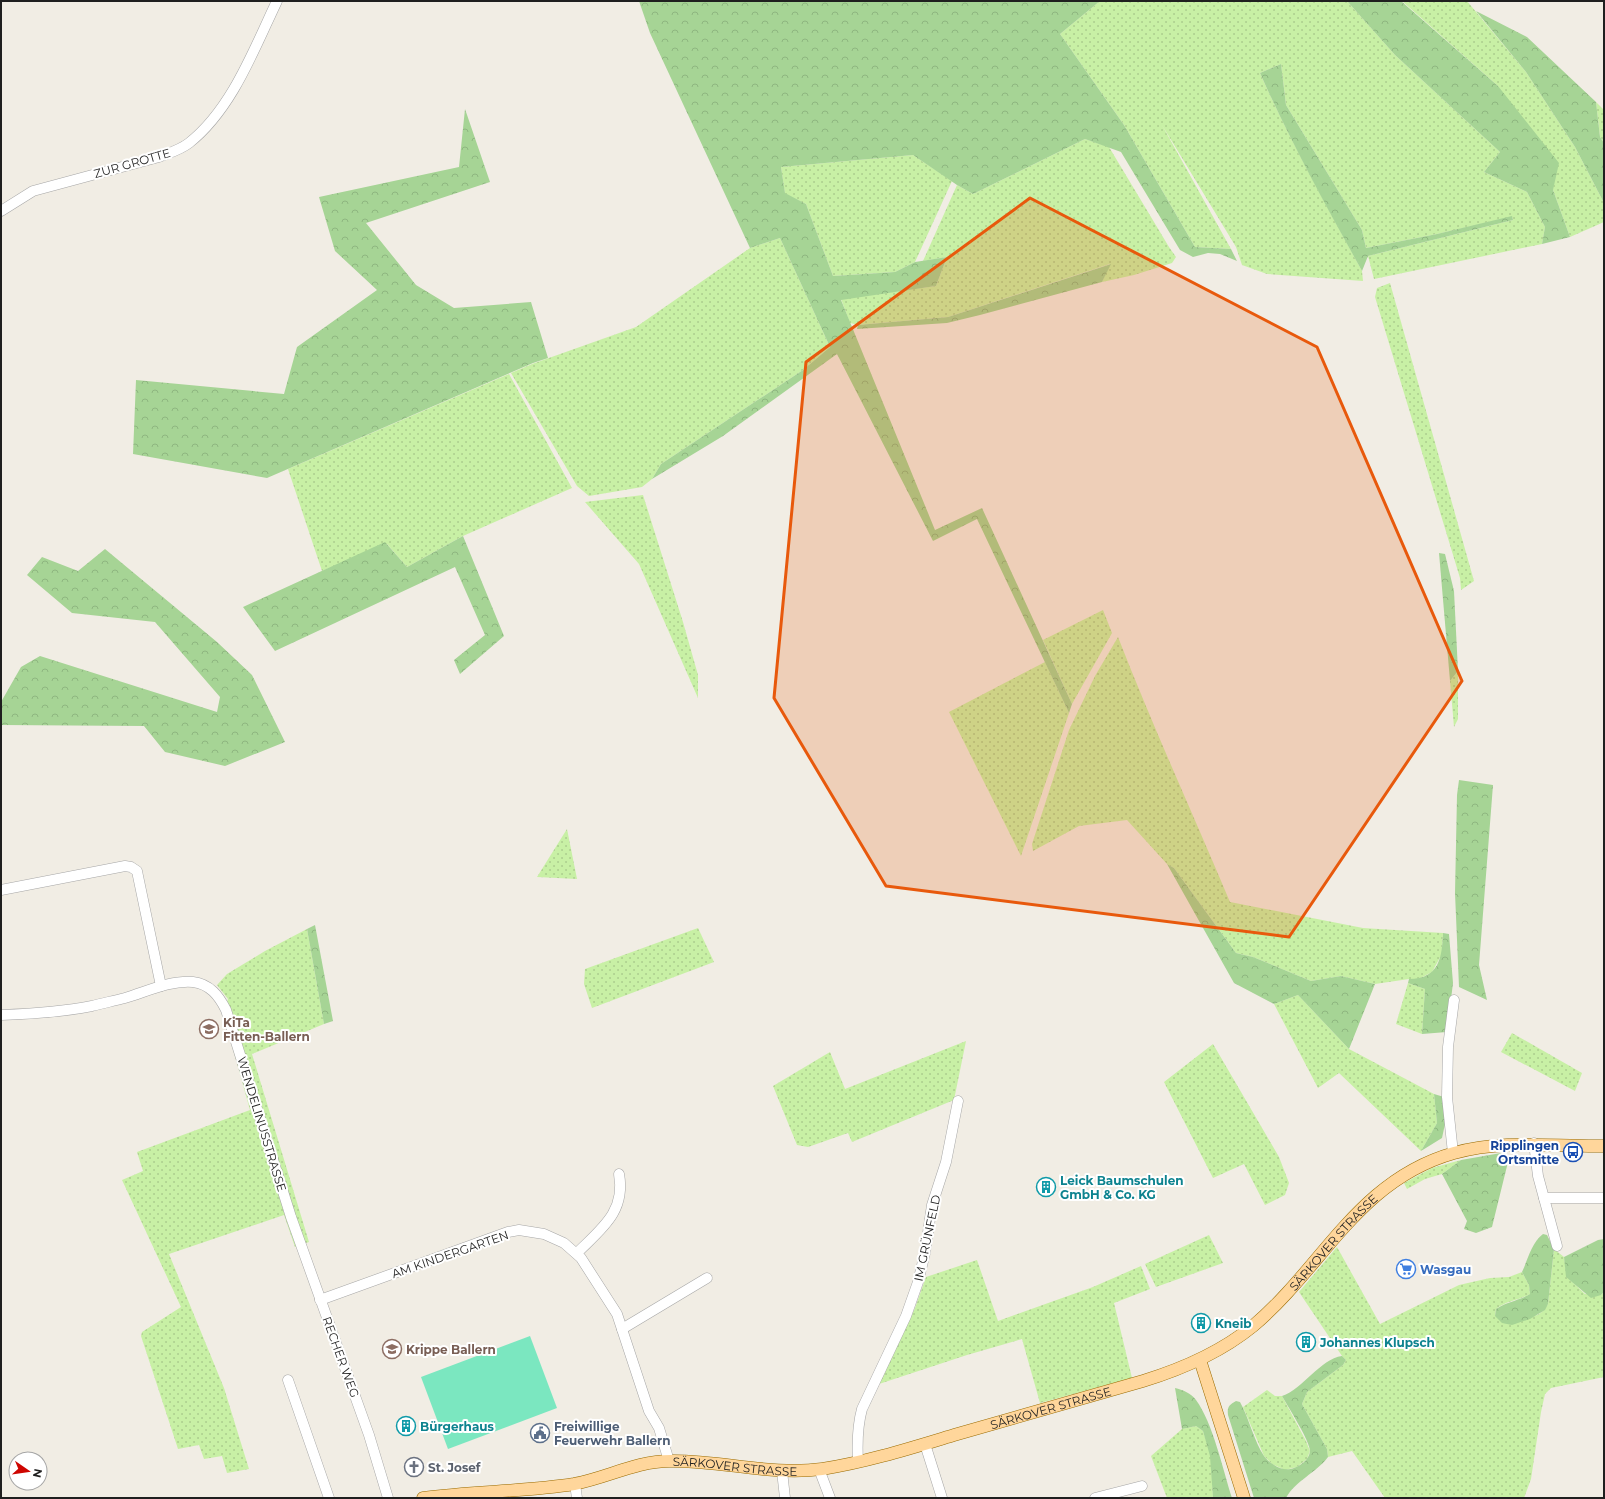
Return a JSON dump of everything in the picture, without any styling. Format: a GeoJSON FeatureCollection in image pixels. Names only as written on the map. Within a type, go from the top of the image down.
{"type":"FeatureCollection","features":[{"type":"Feature","properties":{"kind":"main road","name":"SÄRKOVER STRASSE"},"geometry":{"type":"LineString","coordinates":[[423,1498],[477,1496],[575,1484],[608,1476],[639,1466],[669,1461],[687,1461],[782,1471],[819,1469],[858,1462],[925,1444],[1164,1374],[1200,1360],[1238,1337],[1280,1300],[1362,1207],[1388,1185],[1408,1172],[1453,1153],[1503,1144],[1534,1143],[1604,1146]]}},
{"type":"Feature","properties":{"kind":"main road"},"geometry":{"type":"LineString","coordinates":[[1200,1360],[1244,1498]]}},
{"type":"Feature","properties":{"kind":"street","name":"ZUR GROTTE"},"geometry":{"type":"LineString","coordinates":[[1,211],[33,191],[159,157],[174,152],[188,143],[204,130],[220,111],[249,59],[277,1]]}},
{"type":"Feature","properties":{"kind":"street"},"geometry":{"type":"LineString","coordinates":[[1,890],[125,866],[131,867],[137,871],[161,986]]}},
{"type":"Feature","properties":{"kind":"street","name":"WENDELINUSSTRASSE"},"geometry":{"type":"LineString","coordinates":[[1,1015],[62,1011],[124,998],[161,986],[184,982],[194,982],[206,986],[219,997],[226,1010],[290,1217]]}},
{"type":"Feature","properties":{"kind":"street"},"geometry":{"type":"LineString","coordinates":[[1453,1153],[1447,1098],[1448,1047],[1454,1000]]}},
{"type":"Feature","properties":{"kind":"street","name":"IM GRÜNFELD"},"geometry":{"type":"LineString","coordinates":[[858,1462],[857,1445],[859,1420],[862,1409],[906,1316],[918,1282],[925,1253],[932,1205],[946,1162],[958,1101]]}},
{"type":"Feature","properties":{"kind":"street"},"geometry":{"type":"LineString","coordinates":[[1534,1143],[1538,1176],[1557,1246]]}},
{"type":"Feature","properties":{"kind":"street"},"geometry":{"type":"LineString","coordinates":[[577,1253],[611,1218],[616,1210],[621,1194],[619,1174]]}},
{"type":"Feature","properties":{"kind":"street"},"geometry":{"type":"LineString","coordinates":[[1544,1198],[1604,1198]]}},
{"type":"Feature","properties":{"kind":"street","name":"RECHER WEG"},"geometry":{"type":"LineString","coordinates":[[290,1217],[369,1435],[388,1498]]}},
{"type":"Feature","properties":{"kind":"street","name":"AM KINDERGARTEN"},"geometry":{"type":"LineString","coordinates":[[320,1300],[508,1232],[519,1230],[544,1234],[564,1243],[577,1253],[617,1314],[649,1411],[659,1428],[669,1461]]}},
{"type":"Feature","properties":{"kind":"street"},"geometry":{"type":"LineString","coordinates":[[622,1329],[707,1278]]}},
{"type":"Feature","properties":{"kind":"street"},"geometry":{"type":"LineString","coordinates":[[288,1380],[329,1498]]}},
{"type":"Feature","properties":{"kind":"street"},"geometry":{"type":"LineString","coordinates":[[925,1444],[942,1498]]}},
{"type":"Feature","properties":{"kind":"street"},"geometry":{"type":"LineString","coordinates":[[819,1469],[830,1498]]}},
{"type":"Feature","properties":{"kind":"street"},"geometry":{"type":"LineString","coordinates":[[782,1471],[785,1498]]}},
{"type":"Feature","properties":{"kind":"street"},"geometry":{"type":"LineString","coordinates":[[575,1484],[577,1498]]}},
{"type":"Feature","properties":{"kind":"street"},"geometry":{"type":"LineString","coordinates":[[1095,1498],[1142,1486]]}},
{"type":"Feature","properties":{"kind":"highlighted area"},"geometry":{"type":"Polygon","coordinates":[[[1030,198],[1317,347],[1462,681],[1289,937],[886,886],[774,698],[806,362],[1030,198]]]}},
{"type":"Feature","properties":{"kind":"green space"},"geometry":{"type":"Polygon","coordinates":[[[639,1],[1100,1],[1060,34],[1124,125],[1195,247],[1231,249],[1237,261],[1220,254],[1208,253],[1193,257],[1180,250],[1121,152],[1085,139],[973,194],[913,155],[781,167],[785,193],[806,204],[833,276],[895,272],[915,262],[947,257],[936,286],[841,300],[935,530],[982,508],[1072,704],[1069,713],[977,519],[933,541],[837,354],[723,436],[652,479],[661,464],[803,370],[830,347],[780,238],[750,248],[650,33],[639,1]]]}},
{"type":"Feature","properties":{"kind":"green space"},"geometry":{"type":"Polygon","coordinates":[[[1100,1],[1347,1],[1395,55],[1500,152],[1484,172],[1527,192],[1545,227],[1542,244],[1374,279],[1368,256],[1513,220],[1512,217],[1366,248],[1362,230],[1286,105],[1281,64],[1260,73],[1296,148],[1362,271],[1363,281],[1267,274],[1242,265],[1236,247],[1162,125],[1231,249],[1195,247],[1124,125],[1060,34],[1100,1]]]}},
{"type":"Feature","properties":{"kind":"green space"},"geometry":{"type":"Polygon","coordinates":[[[1347,1],[1401,1],[1498,86],[1559,163],[1553,190],[1570,237],[1542,244],[1545,227],[1527,192],[1484,172],[1500,152],[1395,55],[1347,1]]]}},
{"type":"Feature","properties":{"kind":"green space"},"geometry":{"type":"Polygon","coordinates":[[[1402,1],[1467,1],[1526,72],[1575,147],[1604,203],[1604,222],[1570,237],[1553,190],[1498,86],[1402,1]]]}},
{"type":"Feature","properties":{"kind":"green space"},"geometry":{"type":"Polygon","coordinates":[[[1476,11],[1527,37],[1596,102],[1600,137],[1604,143],[1604,203],[1575,147],[1526,72],[1476,11]]]}},
{"type":"Feature","properties":{"kind":"green space"},"geometry":{"type":"Polygon","coordinates":[[[1281,64],[1286,105],[1362,230],[1366,248],[1437,234],[1512,216],[1513,220],[1368,256],[1362,271],[1296,148],[1260,73],[1281,64]]]}},
{"type":"Feature","properties":{"kind":"green space"},"geometry":{"type":"Polygon","coordinates":[[[1596,102],[1604,110],[1604,143],[1600,137],[1596,102]]]}},
{"type":"Feature","properties":{"kind":"green space"},"geometry":{"type":"Polygon","coordinates":[[[465,109],[490,182],[366,223],[416,285],[454,308],[531,302],[548,358],[533,363],[267,478],[133,454],[136,380],[284,394],[297,347],[377,290],[335,251],[319,197],[459,167],[465,109]]]}},
{"type":"Feature","properties":{"kind":"green space"},"geometry":{"type":"Polygon","coordinates":[[[1085,139],[1109,147],[1176,257],[1172,263],[1134,275],[1102,282],[1110,264],[948,317],[858,325],[850,323],[841,299],[936,286],[947,257],[923,261],[957,185],[973,194],[1085,139]]]}},
{"type":"Feature","properties":{"kind":"green space"},"geometry":{"type":"Polygon","coordinates":[[[913,155],[952,181],[915,262],[895,272],[833,276],[806,204],[785,194],[781,167],[913,155]]]}},
{"type":"Feature","properties":{"kind":"green space"},"geometry":{"type":"Polygon","coordinates":[[[780,238],[830,347],[803,370],[661,464],[652,479],[642,487],[589,496],[577,486],[511,373],[636,327],[750,248],[780,238]]]}},
{"type":"Feature","properties":{"kind":"green space"},"geometry":{"type":"Polygon","coordinates":[[[1111,264],[1102,282],[980,315],[947,323],[857,329],[858,325],[948,317],[1111,264]]]}},
{"type":"Feature","properties":{"kind":"green space"},"geometry":{"type":"Polygon","coordinates":[[[1390,283],[1474,581],[1461,590],[1460,578],[1375,297],[1377,288],[1390,283]]]}},
{"type":"Feature","properties":{"kind":"green space"},"geometry":{"type":"Polygon","coordinates":[[[509,374],[572,488],[463,536],[407,567],[387,544],[322,571],[288,469],[509,374]]]}},
{"type":"Feature","properties":{"kind":"green space"},"geometry":{"type":"Polygon","coordinates":[[[643,495],[698,675],[698,698],[639,564],[585,502],[643,495]]]}},
{"type":"Feature","properties":{"kind":"green space"},"geometry":{"type":"Polygon","coordinates":[[[463,536],[504,636],[460,674],[454,660],[485,635],[455,567],[275,651],[243,607],[385,542],[407,567],[463,536]]]}},
{"type":"Feature","properties":{"kind":"green space"},"geometry":{"type":"Polygon","coordinates":[[[105,549],[217,642],[252,675],[285,742],[225,766],[165,752],[144,726],[1,725],[1,702],[21,667],[40,656],[217,712],[220,697],[155,622],[72,613],[27,575],[42,557],[78,571],[105,549]]]}},
{"type":"Feature","properties":{"kind":"green space"},"geometry":{"type":"Polygon","coordinates":[[[1439,553],[1445,554],[1454,591],[1458,671],[1450,681],[1439,553]]]}},
{"type":"Feature","properties":{"kind":"green space"},"geometry":{"type":"Polygon","coordinates":[[[1103,610],[1112,633],[1072,704],[1043,640],[1103,610]]]}},
{"type":"Feature","properties":{"kind":"green space"},"geometry":{"type":"Polygon","coordinates":[[[1118,637],[1131,671],[1230,902],[1363,928],[1443,933],[1442,954],[1432,972],[1419,979],[1375,984],[1341,976],[1311,981],[1253,957],[1236,953],[1174,868],[1167,864],[1127,820],[1079,826],[1033,851],[1032,844],[1069,730],[1095,676],[1118,637]]]}},
{"type":"Feature","properties":{"kind":"green space"},"geometry":{"type":"Polygon","coordinates":[[[1045,662],[1069,713],[1021,856],[949,712],[1045,662]]]}},
{"type":"Feature","properties":{"kind":"green space"},"geometry":{"type":"Polygon","coordinates":[[[1458,671],[1458,719],[1454,727],[1450,681],[1458,671]]]}},
{"type":"Feature","properties":{"kind":"green space"},"geometry":{"type":"Polygon","coordinates":[[[1459,780],[1493,785],[1479,965],[1487,1000],[1459,987],[1455,893],[1457,795],[1459,780]]]}},
{"type":"Feature","properties":{"kind":"green space"},"geometry":{"type":"Polygon","coordinates":[[[567,829],[577,879],[537,877],[567,829]]]}},
{"type":"Feature","properties":{"kind":"green space"},"geometry":{"type":"Polygon","coordinates":[[[1167,864],[1174,868],[1236,953],[1253,957],[1311,981],[1341,976],[1375,984],[1349,1049],[1298,995],[1274,1004],[1234,983],[1167,864]]]}},
{"type":"Feature","properties":{"kind":"green space"},"geometry":{"type":"Polygon","coordinates":[[[315,925],[333,1021],[324,1024],[307,929],[315,925]]]}},
{"type":"Feature","properties":{"kind":"green space"},"geometry":{"type":"Polygon","coordinates":[[[698,928],[714,962],[592,1008],[584,984],[585,969],[698,928]]]}},
{"type":"Feature","properties":{"kind":"green space"},"geometry":{"type":"Polygon","coordinates":[[[307,929],[324,1024],[252,1054],[309,1242],[295,1247],[284,1215],[169,1254],[224,1388],[249,1469],[227,1473],[222,1456],[204,1459],[199,1445],[178,1449],[141,1336],[142,1332],[181,1307],[122,1180],[143,1171],[137,1152],[250,1110],[223,1013],[228,999],[217,985],[227,974],[265,951],[307,929]]]}},
{"type":"Feature","properties":{"kind":"green space"},"geometry":{"type":"Polygon","coordinates":[[[1443,933],[1449,934],[1453,983],[1447,1032],[1422,1034],[1425,989],[1408,983],[1409,979],[1419,978],[1433,971],[1440,959],[1443,933]]]}},
{"type":"Feature","properties":{"kind":"green space"},"geometry":{"type":"Polygon","coordinates":[[[1408,983],[1425,989],[1422,1034],[1396,1024],[1408,983]]]}},
{"type":"Feature","properties":{"kind":"green space"},"geometry":{"type":"Polygon","coordinates":[[[1298,995],[1349,1049],[1434,1094],[1437,1123],[1421,1151],[1339,1073],[1318,1088],[1274,1004],[1298,995]]]}},
{"type":"Feature","properties":{"kind":"green space"},"geometry":{"type":"Polygon","coordinates":[[[1512,1033],[1582,1073],[1575,1091],[1501,1052],[1512,1033]]]}},
{"type":"Feature","properties":{"kind":"green space"},"geometry":{"type":"Polygon","coordinates":[[[966,1041],[954,1100],[852,1142],[848,1133],[808,1147],[797,1145],[773,1086],[830,1052],[845,1089],[966,1041]]]}},
{"type":"Feature","properties":{"kind":"green space"},"geometry":{"type":"Polygon","coordinates":[[[1213,1044],[1279,1157],[1289,1183],[1285,1195],[1265,1205],[1244,1164],[1213,1178],[1164,1082],[1213,1044]]]}},
{"type":"Feature","properties":{"kind":"green space"},"geometry":{"type":"Polygon","coordinates":[[[1434,1094],[1444,1097],[1445,1124],[1442,1138],[1421,1151],[1437,1123],[1434,1094]]]}},
{"type":"Feature","properties":{"kind":"green space"},"geometry":{"type":"Polygon","coordinates":[[[1501,1153],[1508,1162],[1492,1227],[1476,1233],[1464,1229],[1467,1221],[1442,1174],[1461,1160],[1501,1153]]]}},
{"type":"Feature","properties":{"kind":"green space"},"geometry":{"type":"Polygon","coordinates":[[[1461,1160],[1442,1174],[1425,1179],[1407,1189],[1404,1183],[1432,1168],[1461,1160]]]}},
{"type":"Feature","properties":{"kind":"green space"},"geometry":{"type":"Polygon","coordinates":[[[1543,1234],[1547,1235],[1554,1249],[1548,1304],[1545,1310],[1530,1319],[1512,1325],[1502,1323],[1495,1316],[1496,1309],[1530,1294],[1529,1285],[1522,1272],[1533,1246],[1543,1234]]]}},
{"type":"Feature","properties":{"kind":"green space"},"geometry":{"type":"Polygon","coordinates":[[[1209,1235],[1223,1263],[1156,1287],[1145,1264],[1209,1235]]]}},
{"type":"Feature","properties":{"kind":"green space"},"geometry":{"type":"Polygon","coordinates":[[[1604,1239],[1604,1292],[1601,1295],[1591,1298],[1566,1277],[1564,1257],[1598,1240],[1604,1239]]]}},
{"type":"Feature","properties":{"kind":"green space"},"geometry":{"type":"Polygon","coordinates":[[[1337,1247],[1380,1324],[1459,1285],[1490,1278],[1509,1277],[1522,1272],[1529,1285],[1530,1294],[1500,1306],[1496,1309],[1495,1316],[1517,1318],[1532,1317],[1544,1310],[1548,1304],[1554,1249],[1564,1257],[1567,1277],[1585,1294],[1601,1295],[1604,1292],[1604,1377],[1551,1388],[1545,1394],[1531,1479],[1524,1498],[1385,1498],[1352,1451],[1328,1457],[1327,1449],[1302,1404],[1307,1392],[1343,1365],[1346,1360],[1299,1292],[1337,1247]]]}},
{"type":"Feature","properties":{"kind":"green space"},"geometry":{"type":"Polygon","coordinates":[[[977,1260],[998,1321],[1093,1287],[1141,1266],[1150,1289],[1114,1303],[1132,1378],[1040,1403],[1022,1339],[967,1355],[879,1384],[915,1308],[926,1277],[977,1260]]]}},
{"type":"Feature","properties":{"kind":"green space"},"geometry":{"type":"Polygon","coordinates":[[[530,1336],[557,1408],[448,1449],[421,1377],[530,1336]]]}},
{"type":"Feature","properties":{"kind":"green space"},"geometry":{"type":"Polygon","coordinates":[[[1342,1356],[1346,1360],[1343,1365],[1307,1392],[1302,1404],[1327,1449],[1328,1457],[1318,1468],[1300,1482],[1286,1498],[1254,1498],[1228,1415],[1229,1406],[1236,1401],[1240,1402],[1257,1443],[1267,1460],[1275,1466],[1292,1469],[1307,1459],[1310,1451],[1303,1432],[1282,1396],[1297,1387],[1326,1363],[1334,1358],[1342,1356]]]}},
{"type":"Feature","properties":{"kind":"green space"},"geometry":{"type":"Polygon","coordinates":[[[1175,1388],[1192,1395],[1208,1421],[1232,1498],[1213,1498],[1210,1456],[1203,1431],[1196,1426],[1182,1429],[1175,1388]]]}},
{"type":"Feature","properties":{"kind":"green space"},"geometry":{"type":"Polygon","coordinates":[[[1267,1390],[1275,1396],[1282,1396],[1310,1451],[1307,1459],[1297,1467],[1285,1470],[1272,1464],[1264,1456],[1243,1407],[1267,1390]]]}},
{"type":"Feature","properties":{"kind":"green space"},"geometry":{"type":"Polygon","coordinates":[[[1196,1426],[1203,1431],[1211,1456],[1213,1498],[1167,1498],[1151,1456],[1182,1429],[1196,1426]]]}},
{"type":"Feature","properties":{"kind":"place","name":"KiTa Fitten-Ballern"},"geometry":{"type":"Point","coordinates":[209,1029]}},
{"type":"Feature","properties":{"kind":"place","name":"Ripplingen Ortsmitte"},"geometry":{"type":"Point","coordinates":[1573,1152]}},
{"type":"Feature","properties":{"kind":"place","name":"Leick Baumschulen GmbH & Co. KG"},"geometry":{"type":"Point","coordinates":[1046,1187]}},
{"type":"Feature","properties":{"kind":"place","name":"Wasgau"},"geometry":{"type":"Point","coordinates":[1406,1269]}},
{"type":"Feature","properties":{"kind":"place","name":"Kneib"},"geometry":{"type":"Point","coordinates":[1201,1323]}},
{"type":"Feature","properties":{"kind":"place","name":"Johannes Klupsch"},"geometry":{"type":"Point","coordinates":[1306,1342]}},
{"type":"Feature","properties":{"kind":"place","name":"Krippe Ballern"},"geometry":{"type":"Point","coordinates":[392,1349]}},
{"type":"Feature","properties":{"kind":"place","name":"Bürgerhaus"},"geometry":{"type":"Point","coordinates":[406,1426]}},
{"type":"Feature","properties":{"kind":"place","name":"Freiwillige Feuerwehr Ballern"},"geometry":{"type":"Point","coordinates":[540,1433]}},
{"type":"Feature","properties":{"kind":"place","name":"St. Josef"},"geometry":{"type":"Point","coordinates":[414,1467]}}]}
